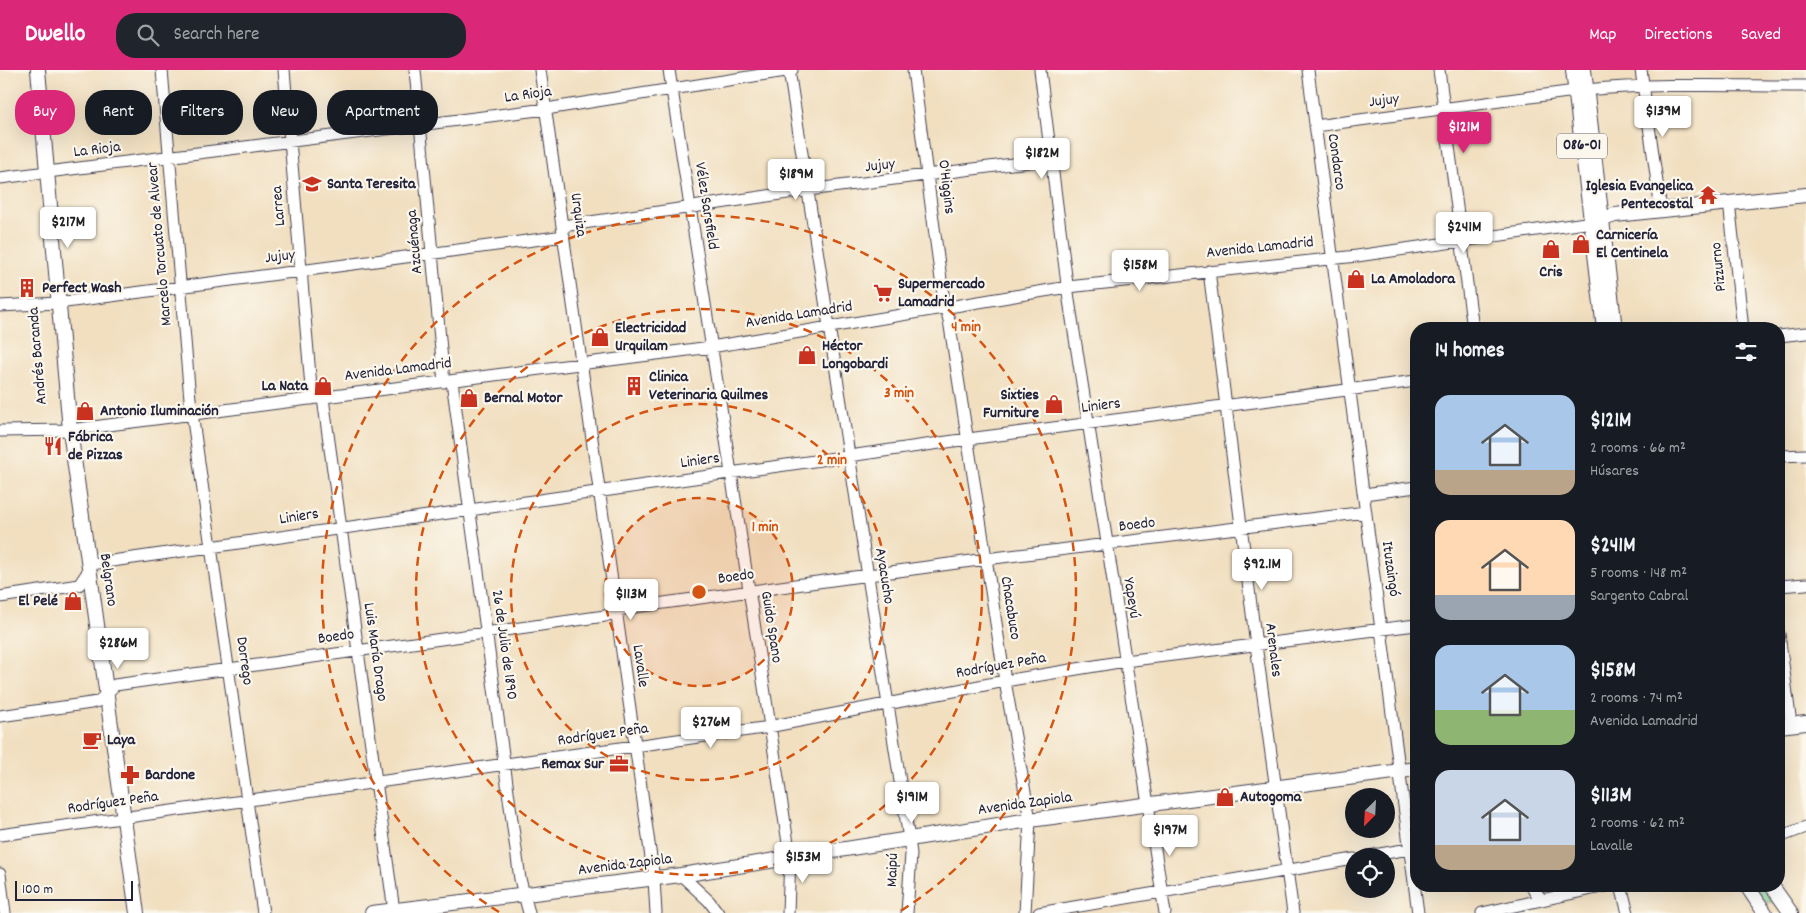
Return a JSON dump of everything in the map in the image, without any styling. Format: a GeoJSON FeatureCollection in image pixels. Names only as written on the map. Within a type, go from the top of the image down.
{"type":"FeatureCollection","features":[{"type":"Feature","properties":{"kind":"main road","name":"Andrés Baranda"},"geometry":{"type":"LineString","coordinates":[[29,70],[43,173]]}},
{"type":"Feature","properties":{"kind":"main road","name":"Andrés Baranda"},"geometry":{"type":"LineString","coordinates":[[38,70],[43,173],[66,430]]}},
{"type":"Feature","properties":{"kind":"main road","name":"086-01"},"geometry":{"type":"LineString","coordinates":[[1573,70],[1581,90],[1597,222],[1614,322]]}},
{"type":"Feature","properties":{"kind":"main road","name":"086-01"},"geometry":{"type":"LineString","coordinates":[[1581,90],[1584,70]]}},
{"type":"Feature","properties":{"kind":"main road","name":"Avenida Lamadrid"},"geometry":{"type":"LineString","coordinates":[[1597,222],[1615,223],[1806,195]]}},
{"type":"Feature","properties":{"kind":"main road","name":"Avenida Lamadrid"},"geometry":{"type":"LineString","coordinates":[[1597,222],[1615,215],[1661,210],[1806,204]]}},
{"type":"Feature","properties":{"kind":"main road","name":"086-01"},"geometry":{"type":"LineString","coordinates":[[1597,222],[1604,322]]}},
{"type":"Feature","properties":{"kind":"main road","name":"Belgrano"},"geometry":{"type":"LineString","coordinates":[[66,430],[89,569],[102,697]]}},
{"type":"Feature","properties":{"kind":"main road","name":"Belgrano"},"geometry":{"type":"LineString","coordinates":[[66,430],[82,582],[137,913]]}},
{"type":"Feature","properties":{"kind":"main road"},"geometry":{"type":"LineString","coordinates":[[1785,725],[1806,722]]}},
{"type":"Feature","properties":{"kind":"main road","name":"Avenida Zapiola"},"geometry":{"type":"LineString","coordinates":[[372,913],[654,879],[908,834],[1030,820],[1410,770]]}},
{"type":"Feature","properties":{"kind":"main road","name":"Belgrano"},"geometry":{"type":"LineString","coordinates":[[120,818],[127,913]]}},
{"type":"Feature","properties":{"kind":"main road"},"geometry":{"type":"LineString","coordinates":[[1751,892],[1766,913],[1787,908],[1776,892]]}},
{"type":"Feature","properties":{"kind":"street","name":"Marcelo Torcuato de Alvear"},"geometry":{"type":"LineString","coordinates":[[162,70],[179,286],[192,414]]}},
{"type":"Feature","properties":{"kind":"street","name":"Larrea"},"geometry":{"type":"LineString","coordinates":[[284,70],[301,271],[318,398]]}},
{"type":"Feature","properties":{"kind":"street","name":"Azcuénaga"},"geometry":{"type":"LineString","coordinates":[[415,70],[417,90]]}},
{"type":"Feature","properties":{"kind":"street","name":"Urquiza"},"geometry":{"type":"LineString","coordinates":[[540,70],[582,364]]}},
{"type":"Feature","properties":{"kind":"street","name":"Vélez Sarsfield"},"geometry":{"type":"LineString","coordinates":[[669,70],[711,347]]}},
{"type":"Feature","properties":{"kind":"street","name":"La Rioja"},"geometry":{"type":"LineString","coordinates":[[438,124],[546,109],[790,70]]}},
{"type":"Feature","properties":{"kind":"street","name":"Ayacucho"},"geometry":{"type":"LineString","coordinates":[[790,70],[828,328],[850,457],[908,834]]}},
{"type":"Feature","properties":{"kind":"street","name":"O'Higgins"},"geometry":{"type":"LineString","coordinates":[[914,70],[945,308]]}},
{"type":"Feature","properties":{"kind":"street","name":"Yapeyú"},"geometry":{"type":"LineString","coordinates":[[1040,70],[1068,287],[1090,423],[1106,545],[1164,913]]}},
{"type":"Feature","properties":{"kind":"street","name":"Condarco"},"geometry":{"type":"LineString","coordinates":[[1308,70],[1333,258]]}},
{"type":"Feature","properties":{"kind":"street"},"geometry":{"type":"LineString","coordinates":[[1439,70],[1472,322]]}},
{"type":"Feature","properties":{"kind":"street"},"geometry":{"type":"LineString","coordinates":[[1641,70],[1661,210]]}},
{"type":"Feature","properties":{"kind":"street","name":"Jujuy"},"geometry":{"type":"LineString","coordinates":[[1315,126],[1445,110],[1581,90],[1642,85],[1668,87],[1806,86]]}},
{"type":"Feature","properties":{"kind":"street","name":"La Rioja"},"geometry":{"type":"LineString","coordinates":[[0,178],[352,135]]}},
{"type":"Feature","properties":{"kind":"street","name":"Azcuénaga"},"geometry":{"type":"LineString","coordinates":[[422,135],[448,381]]}},
{"type":"Feature","properties":{"kind":"street","name":"Jujuy"},"geometry":{"type":"LineString","coordinates":[[0,306],[54,303],[433,253],[690,207],[1052,159]]}},
{"type":"Feature","properties":{"kind":"street","name":"Pizzurno"},"geometry":{"type":"LineString","coordinates":[[1729,206],[1742,322]]}},
{"type":"Feature","properties":{"kind":"street","name":"Avenida Lamadrid"},"geometry":{"type":"LineString","coordinates":[[0,431],[66,430],[582,364],[711,347],[1068,287],[1333,258],[1597,222]]}},
{"type":"Feature","properties":{"kind":"street","name":"Ituzaingó"},"geometry":{"type":"LineString","coordinates":[[1333,258],[1400,771],[1410,830]]}},
{"type":"Feature","properties":{"kind":"street","name":"Arenales"},"geometry":{"type":"LineString","coordinates":[[1209,271],[1256,644],[1293,913]]}},
{"type":"Feature","properties":{"kind":"street","name":"Chacabuco"},"geometry":{"type":"LineString","coordinates":[[945,308],[949,320],[1005,681],[1030,820],[1026,913]]}},
{"type":"Feature","properties":{"kind":"street"},"geometry":{"type":"LineString","coordinates":[[1785,335],[1806,333]]}},
{"type":"Feature","properties":{"kind":"street","name":"Guido Spano"},"geometry":{"type":"LineString","coordinates":[[711,347],[790,856],[788,913]]}},
{"type":"Feature","properties":{"kind":"street","name":"Lavalle"},"geometry":{"type":"LineString","coordinates":[[582,364],[654,879],[656,913]]}},
{"type":"Feature","properties":{"kind":"street","name":"26 de Julio de 1890"},"geometry":{"type":"LineString","coordinates":[[448,381],[486,633],[520,879],[529,913]]}},
{"type":"Feature","properties":{"kind":"street","name":"Liniers"},"geometry":{"type":"LineString","coordinates":[[89,569],[98,562],[468,509],[968,439],[1410,382]]}},
{"type":"Feature","properties":{"kind":"street","name":"Luis María Drago"},"geometry":{"type":"LineString","coordinates":[[318,398],[341,527],[394,910]]}},
{"type":"Feature","properties":{"kind":"street","name":"Dorrego"},"geometry":{"type":"LineString","coordinates":[[192,414],[263,913]]}},
{"type":"Feature","properties":{"kind":"street"},"geometry":{"type":"LineString","coordinates":[[1785,456],[1806,455]]}},
{"type":"Feature","properties":{"kind":"street"},"geometry":{"type":"LineString","coordinates":[[1364,494],[1410,488]]}},
{"type":"Feature","properties":{"kind":"street","name":"Boedo"},"geometry":{"type":"LineString","coordinates":[[0,716],[102,697],[115,685],[605,616],[627,608],[986,559],[1366,512]]}},
{"type":"Feature","properties":{"kind":"street"},"geometry":{"type":"LineString","coordinates":[[0,597],[75,586],[82,582],[89,569]]}},
{"type":"Feature","properties":{"kind":"street"},"geometry":{"type":"LineString","coordinates":[[1785,586],[1806,584]]}},
{"type":"Feature","properties":{"kind":"street","name":"Rodríguez Peña"},"geometry":{"type":"LineString","coordinates":[[0,835],[635,747],[770,726],[1005,681],[1125,661],[1410,626]]}},
{"type":"Feature","properties":{"kind":"street"},"geometry":{"type":"LineString","coordinates":[[1785,835],[1806,826]]}},
{"type":"Feature","properties":{"kind":"street","name":"Maipú"},"geometry":{"type":"LineString","coordinates":[[907,913],[911,854],[908,834]]}},
{"type":"Feature","properties":{"kind":"street"},"geometry":{"type":"LineString","coordinates":[[1395,851],[1410,849]]}},
{"type":"Feature","properties":{"kind":"street"},"geometry":{"type":"LineString","coordinates":[[1039,913],[1345,860]]}},
{"type":"Feature","properties":{"kind":"street"},"geometry":{"type":"LineString","coordinates":[[0,874],[5,913]]}},
{"type":"Feature","properties":{"kind":"street"},"geometry":{"type":"LineString","coordinates":[[681,875],[709,900],[718,913]]}},
{"type":"Feature","properties":{"kind":"street","name":"Ituzaingó"},"geometry":{"type":"LineString","coordinates":[[1416,892],[1418,913]]}},
{"type":"Feature","properties":{"kind":"street"},"geometry":{"type":"LineString","coordinates":[[1536,892],[1542,900]]}},
{"type":"Feature","properties":{"kind":"street"},"geometry":{"type":"LineString","coordinates":[[1482,913],[1579,892]]}},
{"type":"Feature","properties":{"kind":"street"},"geometry":{"type":"LineString","coordinates":[[1622,892],[1628,913]]}},
{"type":"Feature","properties":{"kind":"green space"},"geometry":{"type":"Polygon","coordinates":[[[1759,892],[1770,892],[1774,899],[1773,902],[1766,902],[1759,892]]]}},
{"type":"Feature","properties":{"kind":"place","name":"Santa Teresita"},"geometry":{"type":"Point","coordinates":[312,184]}},
{"type":"Feature","properties":{"kind":"place","name":"Iglesia Evangelica Pentecostal"},"geometry":{"type":"Point","coordinates":[1708,195]}},
{"type":"Feature","properties":{"kind":"place","name":"Carnicería El Centinela"},"geometry":{"type":"Point","coordinates":[1581,244]}},
{"type":"Feature","properties":{"kind":"place","name":"Cris"},"geometry":{"type":"Point","coordinates":[1551,249]}},
{"type":"Feature","properties":{"kind":"place","name":"La Amoladora"},"geometry":{"type":"Point","coordinates":[1356,279]}},
{"type":"Feature","properties":{"kind":"place","name":"Perfect Wash"},"geometry":{"type":"Point","coordinates":[27,288]}},
{"type":"Feature","properties":{"kind":"place","name":"Supermercado Lamadrid"},"geometry":{"type":"Point","coordinates":[883,293]}},
{"type":"Feature","properties":{"kind":"place","name":"Electricidad Urquilam"},"geometry":{"type":"Point","coordinates":[600,337]}},
{"type":"Feature","properties":{"kind":"place","name":"Héctor Longobardi"},"geometry":{"type":"Point","coordinates":[807,355]}},
{"type":"Feature","properties":{"kind":"place","name":"La Nata"},"geometry":{"type":"Point","coordinates":[323,386]}},
{"type":"Feature","properties":{"kind":"place","name":"Clinica Veterinaria Quilmes"},"geometry":{"type":"Point","coordinates":[634,386]}},
{"type":"Feature","properties":{"kind":"place","name":"Bernal Motor"},"geometry":{"type":"Point","coordinates":[469,398]}},
{"type":"Feature","properties":{"kind":"place","name":"Sixties Furniture"},"geometry":{"type":"Point","coordinates":[1054,404]}},
{"type":"Feature","properties":{"kind":"place","name":"Antonio Iluminación"},"geometry":{"type":"Point","coordinates":[85,411]}},
{"type":"Feature","properties":{"kind":"place","name":"Fábrica de Pizzas"},"geometry":{"type":"Point","coordinates":[53,446]}},
{"type":"Feature","properties":{"kind":"place","name":"El Pelé"},"geometry":{"type":"Point","coordinates":[73,601]}},
{"type":"Feature","properties":{"kind":"place","name":"Laya"},"geometry":{"type":"Point","coordinates":[92,740]}},
{"type":"Feature","properties":{"kind":"place","name":"Remax Sur"},"geometry":{"type":"Point","coordinates":[619,764]}},
{"type":"Feature","properties":{"kind":"place","name":"Bardone"},"geometry":{"type":"Point","coordinates":[130,775]}},
{"type":"Feature","properties":{"kind":"place","name":"Autogoma"},"geometry":{"type":"Point","coordinates":[1225,797]}}]}
